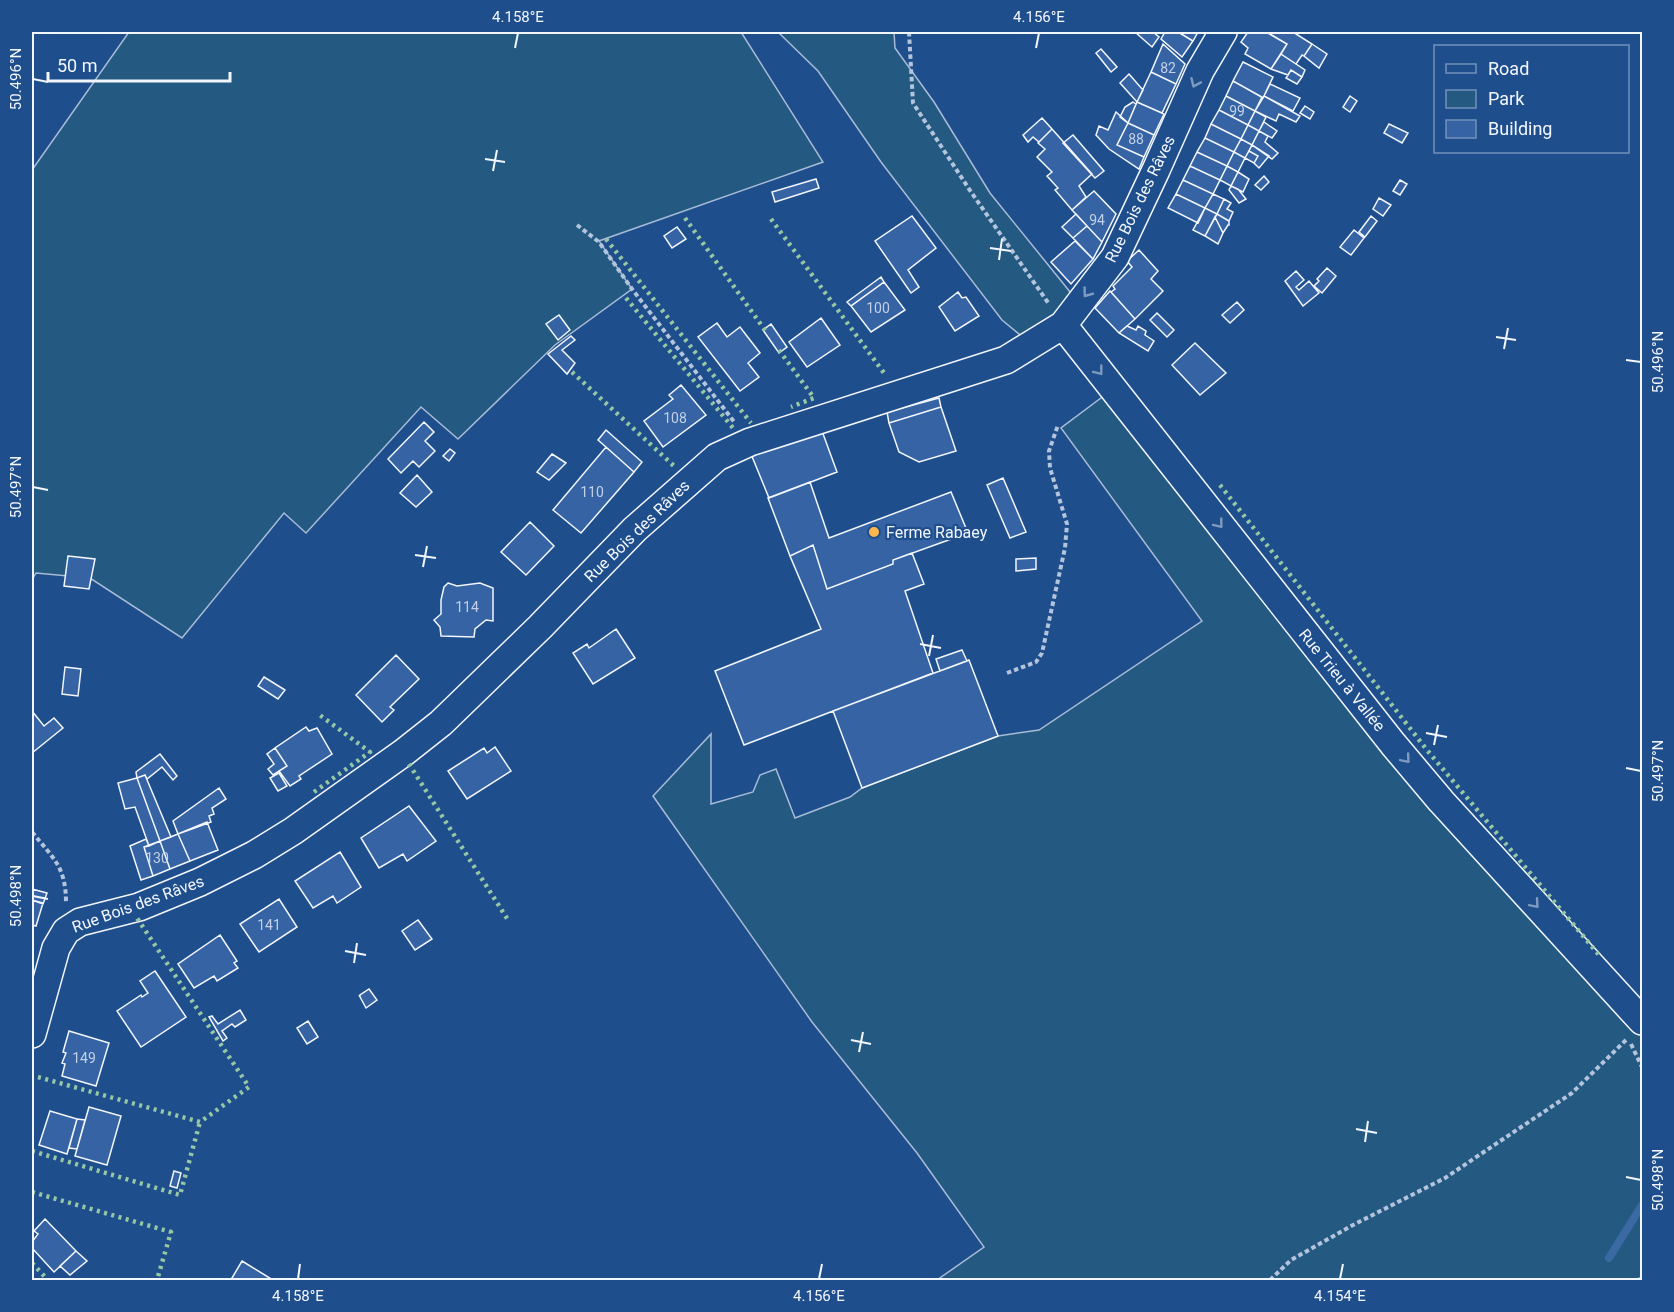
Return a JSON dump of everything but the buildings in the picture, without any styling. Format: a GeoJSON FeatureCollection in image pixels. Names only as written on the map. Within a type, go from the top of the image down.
{"type":"FeatureCollection","features":[{"type":"Feature","properties":{"kind":"street","name":"Rue Bois des Râves"},"geometry":{"type":"LineString","coordinates":[[32,1034],[56,948],[66,931],[80,922],[139,907],[200,882],[254,855],[293,831],[403,753],[449,715],[644,521],[717,457],[750,442],[1006,360],[1063,325],[1114,256],[1156,170],[1200,71],[1223,32]]}},
{"type":"Feature","properties":{"kind":"street","name":"Rue Trieu à Vallée"},"geometry":{"type":"LineString","coordinates":[[1063,325],[1393,744],[1637,1026]]}},
{"type":"Feature","properties":{"kind":"path"},"geometry":{"type":"LineString","coordinates":[[909,32],[913,103],[1063,325]]}},
{"type":"Feature","properties":{"kind":"path"},"geometry":{"type":"LineString","coordinates":[[577,225],[598,242],[750,442]]}},
{"type":"Feature","properties":{"kind":"path"},"geometry":{"type":"LineString","coordinates":[[1007,673],[1036,662],[1042,653],[1062,560],[1067,524],[1050,468],[1049,451],[1058,425]]}},
{"type":"Feature","properties":{"kind":"path"},"geometry":{"type":"LineString","coordinates":[[32,832],[58,864],[63,875],[66,889],[66,931]]}},
{"type":"Feature","properties":{"kind":"path"},"geometry":{"type":"LineString","coordinates":[[1270,1281],[1291,1260],[1445,1178],[1572,1093],[1637,1026]]}},
{"type":"Feature","properties":{"kind":"green space"},"geometry":{"type":"Polygon","coordinates":[[[129,32],[741,32],[823,162],[599,241],[632,289],[555,345],[458,439],[421,407],[306,533],[284,513],[182,638],[90,578],[36,573],[32,580],[32,170],[129,32]]]}},
{"type":"Feature","properties":{"kind":"green space"},"geometry":{"type":"Polygon","coordinates":[[[778,32],[894,32],[895,48],[934,102],[990,193],[1079,303],[1031,344],[1002,320],[881,162],[818,71],[778,32]]]}},
{"type":"Feature","properties":{"kind":"green space"},"geometry":{"type":"Polygon","coordinates":[[[1113,389],[1642,1021],[1642,1277],[1635,1280],[937,1280],[984,1247],[917,1153],[812,1022],[653,796],[711,734],[711,804],[753,792],[760,775],[776,769],[795,818],[850,797],[862,788],[998,736],[1039,730],[1202,621],[1061,428],[1113,389]]]}},
{"type":"Feature","properties":{"kind":"waterway"},"geometry":{"type":"LineString","coordinates":[[1609,1258],[1642,1205]]}},
{"type":"Feature","properties":{"kind":"hedge"},"geometry":{"type":"LineString","coordinates":[[685,218],[767,333]]}},
{"type":"Feature","properties":{"kind":"hedge"},"geometry":{"type":"LineString","coordinates":[[771,219],[884,373]]}},
{"type":"Feature","properties":{"kind":"hedge"},"geometry":{"type":"LineString","coordinates":[[606,239],[751,423]]}},
{"type":"Feature","properties":{"kind":"hedge"},"geometry":{"type":"LineString","coordinates":[[626,298],[733,428]]}},
{"type":"Feature","properties":{"kind":"hedge"},"geometry":{"type":"LineString","coordinates":[[779,350],[814,398],[791,407]]}},
{"type":"Feature","properties":{"kind":"hedge"},"geometry":{"type":"LineString","coordinates":[[572,372],[674,466]]}},
{"type":"Feature","properties":{"kind":"hedge"},"geometry":{"type":"LineString","coordinates":[[1220,485],[1427,750],[1599,955]]}},
{"type":"Feature","properties":{"kind":"hedge"},"geometry":{"type":"LineString","coordinates":[[314,792],[370,752],[317,713]]}},
{"type":"Feature","properties":{"kind":"hedge"},"geometry":{"type":"LineString","coordinates":[[409,764],[508,920]]}},
{"type":"Feature","properties":{"kind":"hedge"},"geometry":{"type":"LineString","coordinates":[[38,1077],[200,1122],[249,1087],[137,918]]}},
{"type":"Feature","properties":{"kind":"hedge"},"geometry":{"type":"LineString","coordinates":[[32,1151],[180,1195],[200,1122]]}},
{"type":"Feature","properties":{"kind":"hedge"},"geometry":{"type":"LineString","coordinates":[[32,1192],[171,1232],[157,1280]]}},
{"type":"Feature","properties":{"kind":"hedge"},"geometry":{"type":"LineString","coordinates":[[32,1263],[48,1280]]}},
{"type":"Feature","properties":{"kind":"place","name":"Ferme Rabaey"},"geometry":{"type":"Point","coordinates":[874,532]}}]}
